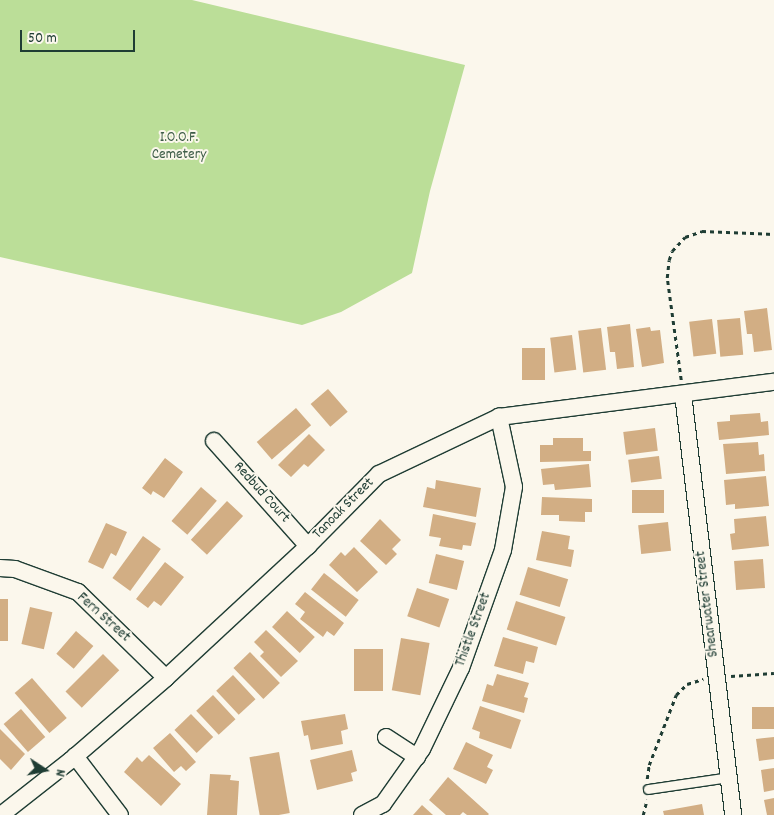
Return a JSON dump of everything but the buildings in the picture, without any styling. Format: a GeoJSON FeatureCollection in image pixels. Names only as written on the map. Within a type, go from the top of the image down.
{"type":"FeatureCollection","features":[{"type":"Feature","properties":{"kind":"street","name":"Tanoak Street"},"geometry":{"type":"LineString","coordinates":[[1,815],[75,756],[166,678],[308,546],[379,474],[500,417],[774,382]]}},
{"type":"Feature","properties":{"kind":"street","name":"Shearwater Street"},"geometry":{"type":"LineString","coordinates":[[683,394],[733,815]]}},
{"type":"Feature","properties":{"kind":"street","name":"Thistle Street"},"geometry":{"type":"LineString","coordinates":[[362,815],[383,804],[417,757],[461,668],[503,550],[514,486],[500,417]]}},
{"type":"Feature","properties":{"kind":"street","name":"Redbud Court"},"geometry":{"type":"LineString","coordinates":[[214,441],[308,546]]}},
{"type":"Feature","properties":{"kind":"street","name":"Fern Street"},"geometry":{"type":"LineString","coordinates":[[0,568],[15,569],[78,592],[166,678]]}},
{"type":"Feature","properties":{"kind":"street"},"geometry":{"type":"LineString","coordinates":[[386,737],[417,757]]}},
{"type":"Feature","properties":{"kind":"street"},"geometry":{"type":"LineString","coordinates":[[75,756],[120,815]]}},
{"type":"Feature","properties":{"kind":"lane"},"geometry":{"type":"LineString","coordinates":[[648,789],[729,778]]}},
{"type":"Feature","properties":{"kind":"path"},"geometry":{"type":"LineString","coordinates":[[683,394],[667,278],[668,260],[672,251],[685,237],[702,231],[774,234]]}},
{"type":"Feature","properties":{"kind":"path"},"geometry":{"type":"LineString","coordinates":[[644,815],[649,765],[676,695],[682,687],[691,681],[774,673]]}},
{"type":"Feature","properties":{"kind":"green space","name":"I.O.O.F. Cemetery"},"geometry":{"type":"Polygon","coordinates":[[[0,0],[192,0],[465,65],[430,191],[412,273],[341,312],[302,325],[0,257],[0,0]]]}}]}
